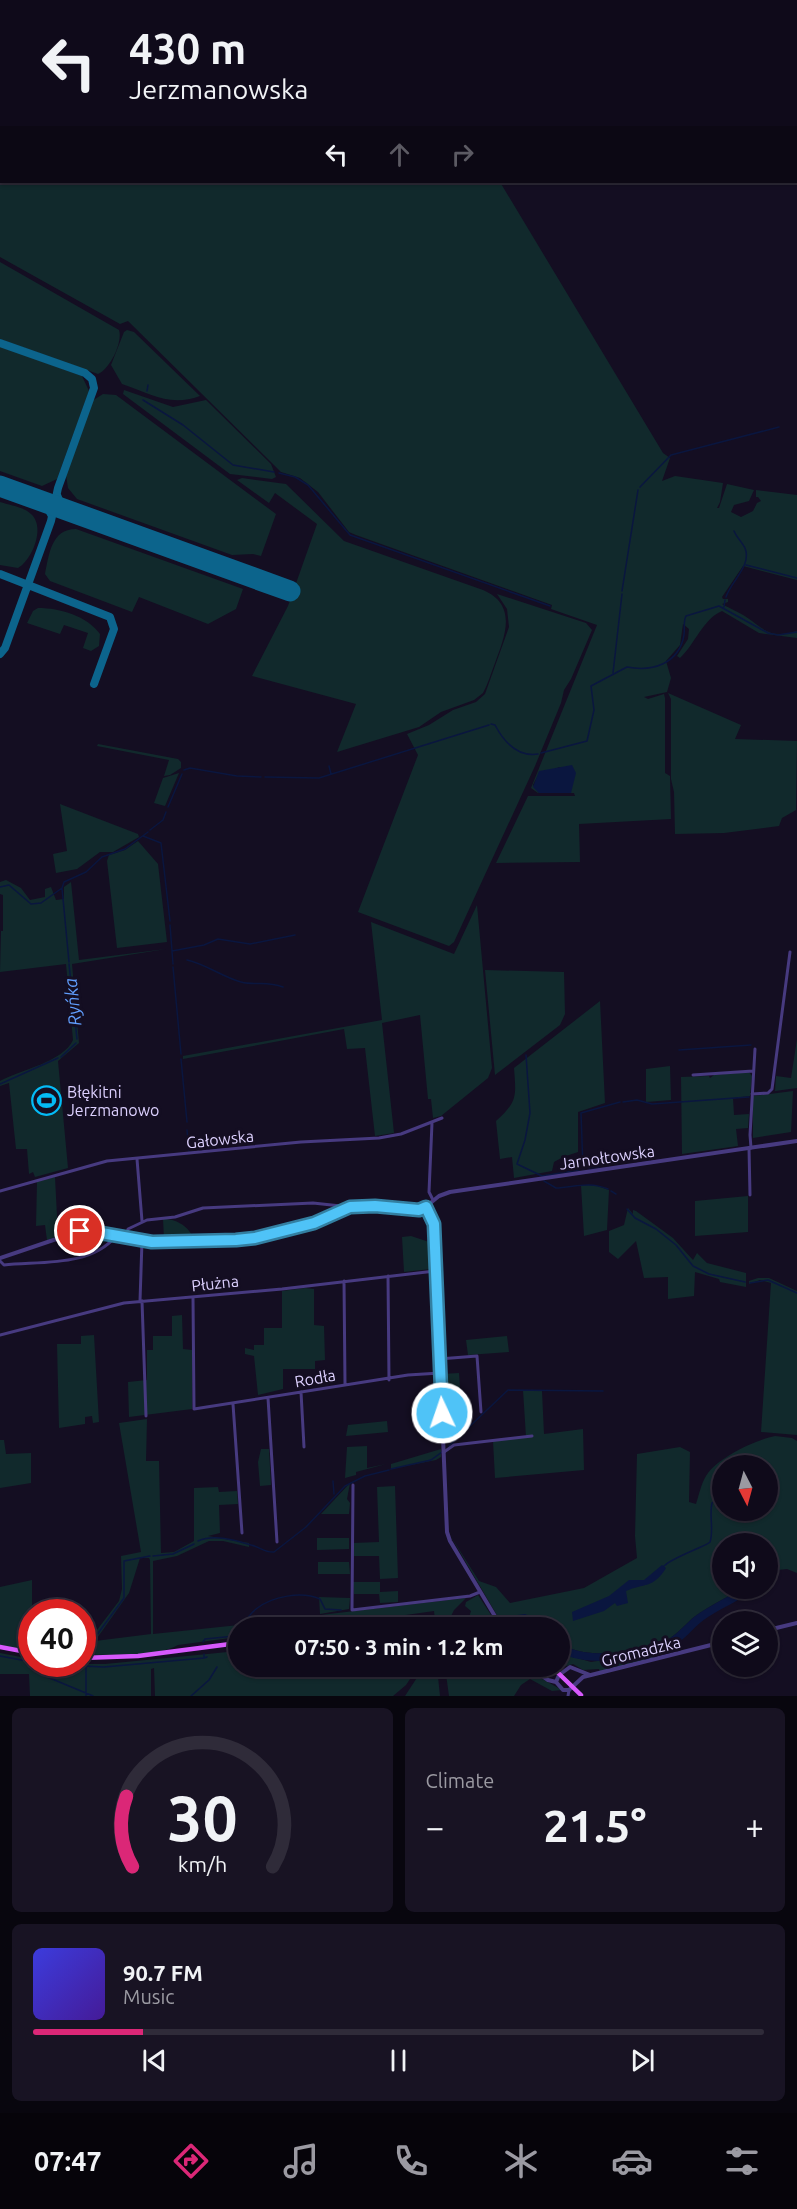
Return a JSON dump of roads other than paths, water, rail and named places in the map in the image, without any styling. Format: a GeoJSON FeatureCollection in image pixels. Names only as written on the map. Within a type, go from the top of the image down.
{"type":"FeatureCollection","features":[{"type":"Feature","properties":{"kind":"main road"},"geometry":{"type":"LineString","coordinates":[[96,1658],[138,1656],[228,1644]]}},
{"type":"Feature","properties":{"kind":"main road"},"geometry":{"type":"LineString","coordinates":[[0,1647],[18,1650]]}},
{"type":"Feature","properties":{"kind":"main road"},"geometry":{"type":"LineString","coordinates":[[562,1677],[581,1695]]}},
{"type":"Feature","properties":{"kind":"street"},"geometry":{"type":"LineString","coordinates":[[752,1094],[768,1093],[772,1089],[790,952]]}},
{"type":"Feature","properties":{"kind":"street"},"geometry":{"type":"LineString","coordinates":[[750,1195],[755,1049]]}},
{"type":"Feature","properties":{"kind":"street"},"geometry":{"type":"LineString","coordinates":[[693,1075],[753,1071]]}},
{"type":"Feature","properties":{"kind":"street","name":"Gałowska"},"geometry":{"type":"LineString","coordinates":[[0,1191],[107,1161],[301,1142],[396,1136],[442,1118]]}},
{"type":"Feature","properties":{"kind":"street"},"geometry":{"type":"LineString","coordinates":[[432,1123],[429,1192],[433,1200]]}},
{"type":"Feature","properties":{"kind":"street","name":"Jarnołtowska"},"geometry":{"type":"LineString","coordinates":[[426,1207],[433,1200],[450,1192],[797,1141]]}},
{"type":"Feature","properties":{"kind":"street"},"geometry":{"type":"LineString","coordinates":[[137,1159],[142,1221]]}},
{"type":"Feature","properties":{"kind":"street"},"geometry":{"type":"LineString","coordinates":[[126,1238],[128,1229],[142,1221],[175,1216],[202,1208],[313,1203],[330,1206],[375,1206],[419,1210],[426,1207],[433,1221],[448,1536],[495,1617]]}},
{"type":"Feature","properties":{"kind":"street"},"geometry":{"type":"LineString","coordinates":[[330,1206],[334,1214]]}},
{"type":"Feature","properties":{"kind":"street"},"geometry":{"type":"LineString","coordinates":[[115,1235],[103,1248],[82,1256],[20,1265],[4,1265],[0,1260],[75,1232],[90,1231],[115,1235],[142,1241],[167,1243],[252,1239],[314,1223],[350,1207]]}},
{"type":"Feature","properties":{"kind":"street"},"geometry":{"type":"LineString","coordinates":[[142,1241],[141,1301],[146,1416]]}},
{"type":"Feature","properties":{"kind":"street","name":"Płużna"},"geometry":{"type":"LineString","coordinates":[[0,1335],[114,1305],[141,1301],[193,1298],[435,1271]]}},
{"type":"Feature","properties":{"kind":"street"},"geometry":{"type":"LineString","coordinates":[[388,1276],[389,1380]]}},
{"type":"Feature","properties":{"kind":"street"},"geometry":{"type":"LineString","coordinates":[[344,1281],[345,1385]]}},
{"type":"Feature","properties":{"kind":"street","name":"Rodła"},"geometry":{"type":"LineString","coordinates":[[193,1298],[195,1409],[389,1380],[408,1375],[440,1373]]}},
{"type":"Feature","properties":{"kind":"street"},"geometry":{"type":"LineString","coordinates":[[439,1359],[477,1356],[481,1412]]}},
{"type":"Feature","properties":{"kind":"street"},"geometry":{"type":"LineString","coordinates":[[301,1392],[304,1447]]}},
{"type":"Feature","properties":{"kind":"street"},"geometry":{"type":"LineString","coordinates":[[268,1398],[277,1542]]}},
{"type":"Feature","properties":{"kind":"street"},"geometry":{"type":"LineString","coordinates":[[233,1404],[242,1533]]}},
{"type":"Feature","properties":{"kind":"street"},"geometry":{"type":"LineString","coordinates":[[444,1452],[454,1445],[532,1436]]}},
{"type":"Feature","properties":{"kind":"street"},"geometry":{"type":"LineString","coordinates":[[353,1485],[352,1610],[470,1596],[480,1592]]}},
{"type":"Feature","properties":{"kind":"street"},"geometry":{"type":"LineString","coordinates":[[778,1628],[797,1623]]}},
{"type":"Feature","properties":{"kind":"street","name":"Gromadzka"},"geometry":{"type":"LineString","coordinates":[[580,1678],[712,1646]]}},
{"type":"Feature","properties":{"kind":"street"},"geometry":{"type":"LineString","coordinates":[[556,1682],[567,1668],[574,1667],[590,1675]]}},
{"type":"Feature","properties":{"kind":"street"},"geometry":{"type":"LineString","coordinates":[[568,1696],[569,1690],[580,1678],[579,1671]]}},
{"type":"Feature","properties":{"kind":"street"},"geometry":{"type":"LineString","coordinates":[[544,1677],[556,1682],[563,1689],[569,1690]]}},
{"type":"Feature","properties":{"kind":"water"},"geometry":{"type":"Polygon","coordinates":[[[572,765],[576,773],[571,793],[539,793],[533,787],[539,771],[572,765]]]}},
{"type":"Feature","properties":{"kind":"water"},"geometry":{"type":"Polygon","coordinates":[[[662,1565],[666,1568],[657,1579],[626,1591],[628,1603],[617,1606],[615,1603],[604,1611],[573,1621],[572,1612],[609,1596],[629,1580],[644,1580],[662,1565]]]}},
{"type":"Feature","properties":{"kind":"water"},"geometry":{"type":"Polygon","coordinates":[[[724,1599],[740,1599],[719,1611],[712,1611],[712,1615],[680,1641],[664,1650],[618,1660],[602,1661],[570,1657],[570,1648],[581,1652],[612,1653],[656,1645],[670,1639],[700,1613],[724,1599]]]}},
{"type":"Feature","properties":{"kind":"water"},"geometry":{"type":"Polygon","coordinates":[[[525,1614],[532,1617],[501,1617],[525,1614]]]}},
{"type":"Feature","properties":{"kind":"waterway"},"geometry":{"type":"LineString","coordinates":[[147,391],[148,385]]}},
{"type":"Feature","properties":{"kind":"waterway"},"geometry":{"type":"LineString","coordinates":[[143,400],[183,425],[233,465],[274,472]]}},
{"type":"Feature","properties":{"kind":"waterway"},"geometry":{"type":"LineString","coordinates":[[640,487],[671,455],[779,427]]}},
{"type":"Feature","properties":{"kind":"waterway"},"geometry":{"type":"LineString","coordinates":[[279,473],[295,477],[308,485],[350,535],[550,606]]}},
{"type":"Feature","properties":{"kind":"waterway"},"geometry":{"type":"LineString","coordinates":[[622,591],[638,490]]}},
{"type":"Feature","properties":{"kind":"waterway"},"geometry":{"type":"LineString","coordinates":[[726,597],[746,561],[745,548],[734,531]]}},
{"type":"Feature","properties":{"kind":"waterway"},"geometry":{"type":"LineString","coordinates":[[746,565],[797,578]]}},
{"type":"Feature","properties":{"kind":"waterway"},"geometry":{"type":"LineString","coordinates":[[613,673],[622,594]]}},
{"type":"Feature","properties":{"kind":"waterway"},"geometry":{"type":"LineString","coordinates":[[724,607],[725,600]]}},
{"type":"Feature","properties":{"kind":"waterway"},"geometry":{"type":"LineString","coordinates":[[541,753],[587,741],[594,710],[591,686],[627,667],[655,667],[670,659],[681,645],[686,616],[719,606],[768,633],[778,635],[797,632]]}},
{"type":"Feature","properties":{"kind":"waterway"},"geometry":{"type":"LineString","coordinates":[[491,724],[495,725],[507,742],[518,751],[538,754]]}},
{"type":"Feature","properties":{"kind":"waterway"},"geometry":{"type":"LineString","coordinates":[[265,777],[319,778],[489,725]]}},
{"type":"Feature","properties":{"kind":"waterway"},"geometry":{"type":"LineString","coordinates":[[329,766],[331,774]]}},
{"type":"Feature","properties":{"kind":"waterway"},"geometry":{"type":"LineString","coordinates":[[184,770],[190,768],[237,776],[261,777]]}},
{"type":"Feature","properties":{"kind":"waterway"},"geometry":{"type":"LineString","coordinates":[[168,807],[182,774]]}},
{"type":"Feature","properties":{"kind":"waterway"},"geometry":{"type":"LineString","coordinates":[[150,830],[163,820],[166,812]]}},
{"type":"Feature","properties":{"kind":"waterway"},"geometry":{"type":"LineString","coordinates":[[0,887],[9,885],[31,904],[41,903],[62,888],[64,882],[86,872],[102,857],[125,849],[148,832]]}},
{"type":"Feature","properties":{"kind":"waterway"},"geometry":{"type":"LineString","coordinates":[[143,836],[161,843],[170,921]]}},
{"type":"Feature","properties":{"kind":"waterway","name":"Ryńka"},"geometry":{"type":"LineString","coordinates":[[62,888],[69,962]]}},
{"type":"Feature","properties":{"kind":"waterway"},"geometry":{"type":"LineString","coordinates":[[170,925],[173,964]]}},
{"type":"Feature","properties":{"kind":"waterway"},"geometry":{"type":"LineString","coordinates":[[172,951],[204,945],[218,939],[250,944],[295,935]]}},
{"type":"Feature","properties":{"kind":"waterway"},"geometry":{"type":"LineString","coordinates":[[187,960],[241,982],[283,987]]}},
{"type":"Feature","properties":{"kind":"waterway","name":"Ryńka"},"geometry":{"type":"LineString","coordinates":[[69,964],[77,1039]]}},
{"type":"Feature","properties":{"kind":"waterway"},"geometry":{"type":"LineString","coordinates":[[173,967],[181,1054]]}},
{"type":"Feature","properties":{"kind":"waterway","name":"Ryńka"},"geometry":{"type":"LineString","coordinates":[[61,1057],[76,1043]]}},
{"type":"Feature","properties":{"kind":"waterway"},"geometry":{"type":"LineString","coordinates":[[679,1050],[751,1045]]}},
{"type":"Feature","properties":{"kind":"waterway"},"geometry":{"type":"LineString","coordinates":[[526,1055],[530,1113],[525,1140],[517,1164],[542,1176],[579,1170]]}},
{"type":"Feature","properties":{"kind":"waterway","name":"Ryńka"},"geometry":{"type":"LineString","coordinates":[[0,1084],[58,1058]]}},
{"type":"Feature","properties":{"kind":"waterway"},"geometry":{"type":"LineString","coordinates":[[181,1059],[187,1122]]}},
{"type":"Feature","properties":{"kind":"waterway"},"geometry":{"type":"LineString","coordinates":[[623,1102],[637,1100],[652,1104],[749,1097]]}},
{"type":"Feature","properties":{"kind":"waterway"},"geometry":{"type":"LineString","coordinates":[[583,1169],[581,1113],[620,1102]]}},
{"type":"Feature","properties":{"kind":"waterway"},"geometry":{"type":"LineString","coordinates":[[187,1130],[189,1151]]}},
{"type":"Feature","properties":{"kind":"waterway"},"geometry":{"type":"LineString","coordinates":[[589,1168],[599,1167]]}},
{"type":"Feature","properties":{"kind":"waterway"},"geometry":{"type":"LineString","coordinates":[[544,1181],[556,1188],[588,1185],[608,1189]]}},
{"type":"Feature","properties":{"kind":"waterway"},"geometry":{"type":"LineString","coordinates":[[611,1191],[616,1194]]}},
{"type":"Feature","properties":{"kind":"waterway"},"geometry":{"type":"LineString","coordinates":[[627,1209],[635,1218],[656,1229],[676,1245],[693,1266],[709,1274],[745,1282]]}},
{"type":"Feature","properties":{"kind":"waterway"},"geometry":{"type":"LineString","coordinates":[[750,1283],[768,1280],[797,1293]]}},
{"type":"Feature","properties":{"kind":"waterway"},"geometry":{"type":"LineString","coordinates":[[449,1446],[508,1390],[603,1391]]}},
{"type":"Feature","properties":{"kind":"waterway"},"geometry":{"type":"LineString","coordinates":[[391,1469],[431,1460],[442,1452]]}},
{"type":"Feature","properties":{"kind":"waterway"},"geometry":{"type":"LineString","coordinates":[[198,1541],[224,1538],[274,1552],[306,1527],[345,1486],[365,1476],[389,1470]]}},
{"type":"Feature","properties":{"kind":"waterway"},"geometry":{"type":"LineString","coordinates":[[333,1481],[334,1494]]}},
{"type":"Feature","properties":{"kind":"waterway"},"geometry":{"type":"LineString","coordinates":[[664,1566],[710,1542],[712,1503]]}},
{"type":"Feature","properties":{"kind":"waterway"},"geometry":{"type":"LineString","coordinates":[[153,1556],[173,1554],[194,1544]]}},
{"type":"Feature","properties":{"kind":"waterway"},"geometry":{"type":"LineString","coordinates":[[96,1636],[124,1598],[124,1561],[150,1556]]}},
{"type":"Feature","properties":{"kind":"waterway"},"geometry":{"type":"LineString","coordinates":[[249,1617],[256,1609],[270,1601],[296,1595],[320,1599],[325,1609],[341,1610]]}},
{"type":"Feature","properties":{"kind":"waterway"},"geometry":{"type":"LineString","coordinates":[[203,1642],[205,1639],[228,1637]]}},
{"type":"Feature","properties":{"kind":"waterway"},"geometry":{"type":"LineString","coordinates":[[204,1654],[204,1658],[207,1657]]}},
{"type":"Feature","properties":{"kind":"waterway"},"geometry":{"type":"LineString","coordinates":[[0,1656],[18,1659]]}},
{"type":"Feature","properties":{"kind":"waterway"},"geometry":{"type":"LineString","coordinates":[[96,1667],[204,1658]]}},
{"type":"Feature","properties":{"kind":"waterway"},"geometry":{"type":"LineString","coordinates":[[191,1696],[209,1680],[217,1667]]}},
{"type":"Feature","properties":{"kind":"waterway"},"geometry":{"type":"LineString","coordinates":[[47,1677],[93,1696]]}},
{"type":"Feature","properties":{"kind":"waterway"},"geometry":{"type":"LineString","coordinates":[[86,1677],[86,1696]]}},
{"type":"Feature","properties":{"kind":"place","name":"Błękitni Jerzmanowo"},"geometry":{"type":"Point","coordinates":[46,1101]}}]}
